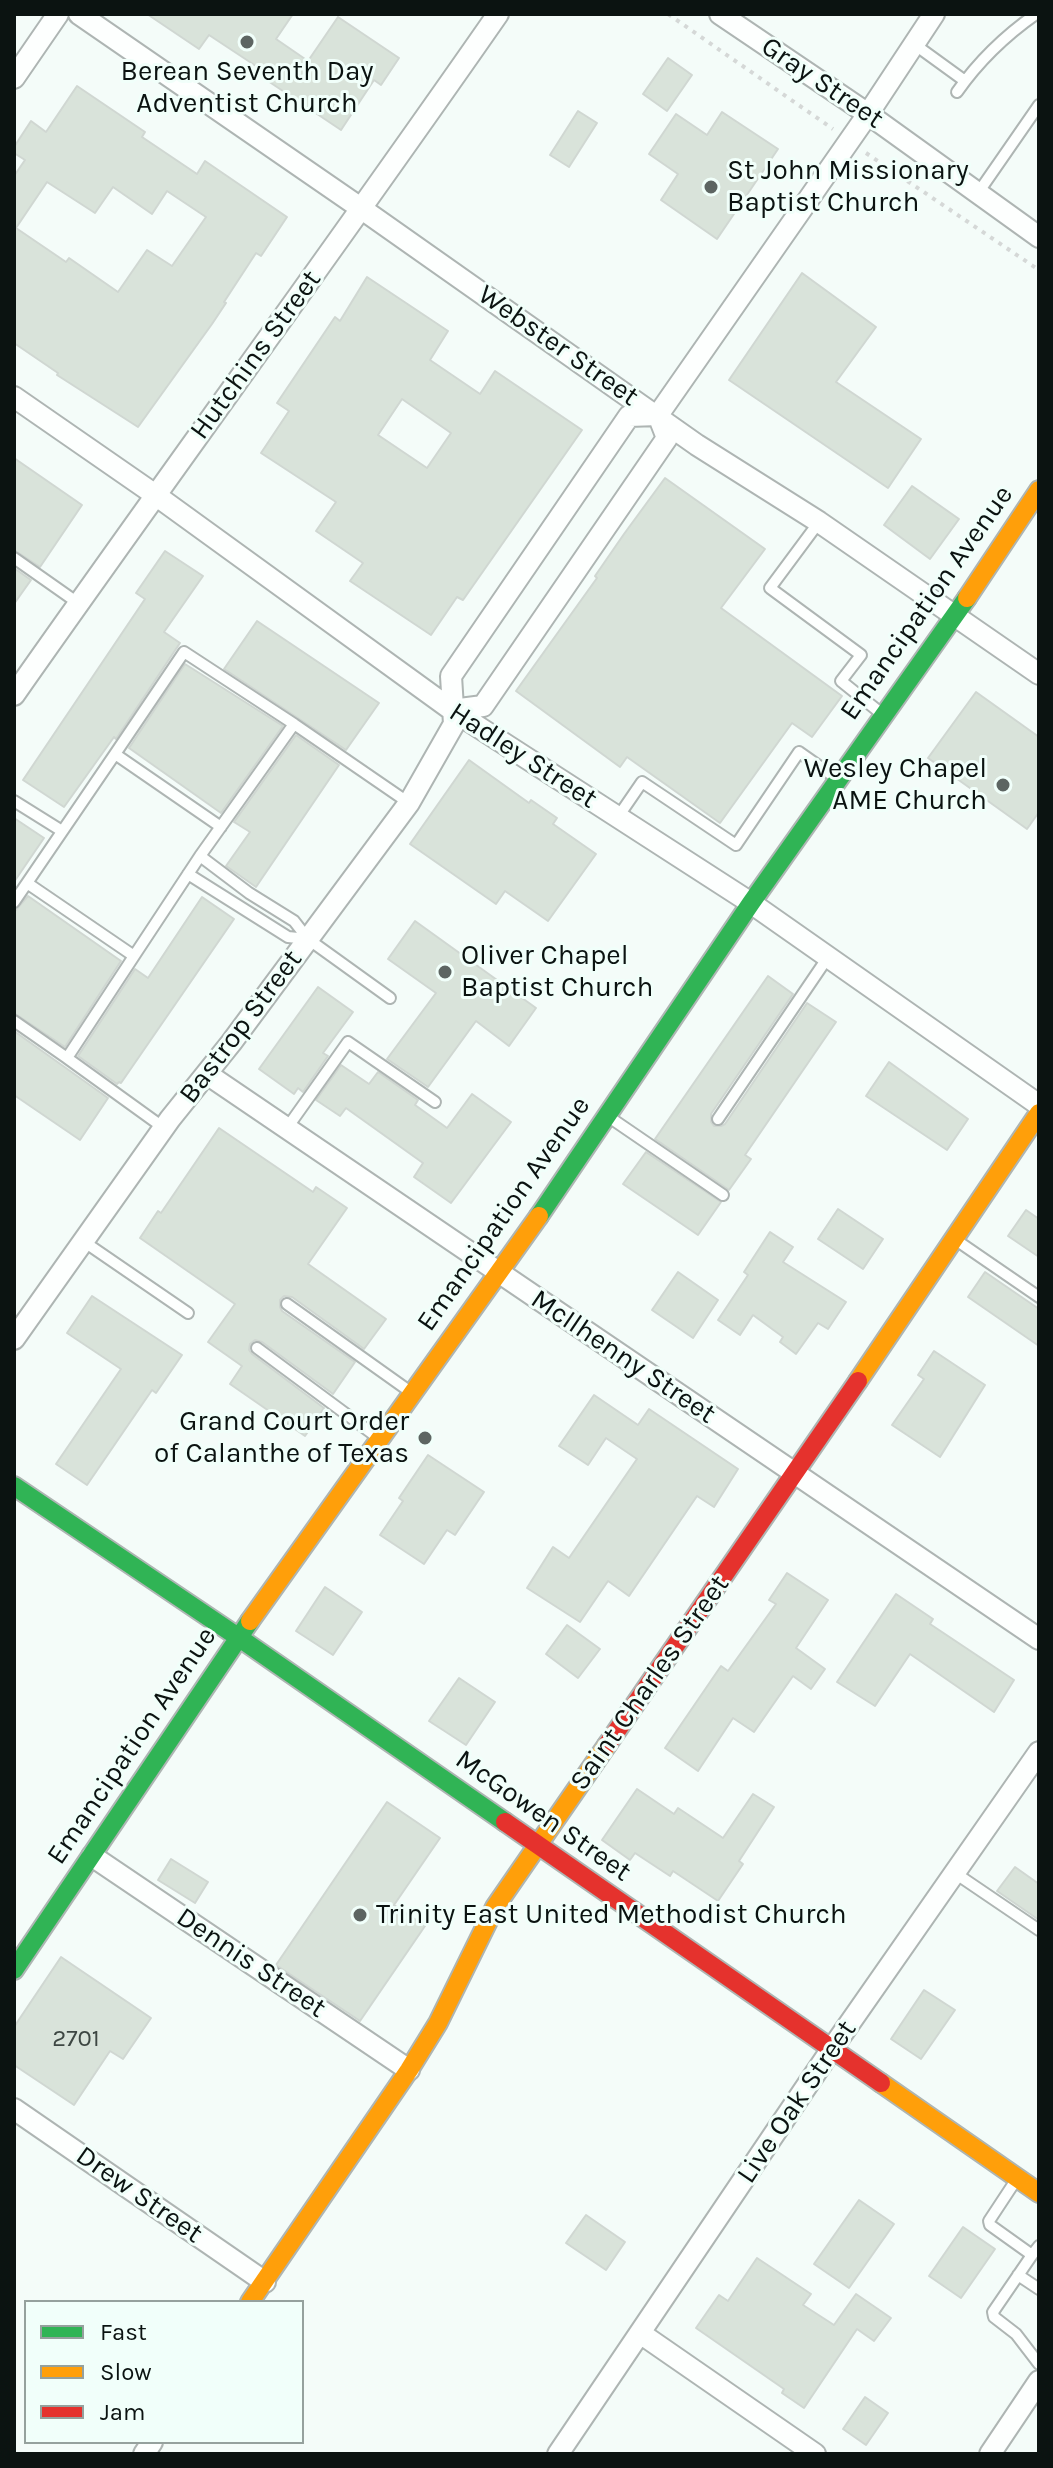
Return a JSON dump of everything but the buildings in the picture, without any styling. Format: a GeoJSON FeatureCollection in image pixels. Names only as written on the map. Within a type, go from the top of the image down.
{"type":"FeatureCollection","features":[{"type":"Feature","properties":{"kind":"street"},"geometry":{"type":"LineString","coordinates":[[14,78],[58,14]]}},
{"type":"Feature","properties":{"kind":"street","name":"Webster Street"},"geometry":{"type":"LineString","coordinates":[[79,14],[697,445],[819,522],[955,616],[1037,668]]}},
{"type":"Feature","properties":{"kind":"street","name":"Hutchins Street"},"geometry":{"type":"LineString","coordinates":[[14,695],[498,14]]}},
{"type":"Feature","properties":{"kind":"street","name":"Gray Street"},"geometry":{"type":"LineString","coordinates":[[720,14],[868,114],[1039,237]]}},
{"type":"Feature","properties":{"kind":"street"},"geometry":{"type":"LineString","coordinates":[[452,710],[483,706],[667,438],[658,415],[934,14]]}},
{"type":"Feature","properties":{"kind":"street","name":"Hadley Street"},"geometry":{"type":"LineString","coordinates":[[14,397],[154,494],[452,710],[751,903],[1039,1105]]}},
{"type":"Feature","properties":{"kind":"street","name":"Bastrop Street"},"geometry":{"type":"LineString","coordinates":[[14,1339],[164,1128],[409,803],[454,724],[451,676],[629,416],[658,415]]}},
{"type":"Feature","properties":{"kind":"street","name":"Emancipation Avenue"},"geometry":{"type":"LineString","coordinates":[[14,1970],[238,1637],[500,1273],[751,903],[955,616],[1039,490]]}},
{"type":"Feature","properties":{"kind":"street","name":"McIlhenny Street"},"geometry":{"type":"LineString","coordinates":[[207,1074],[1039,1639]]}},
{"type":"Feature","properties":{"kind":"street","name":"Saint Charles Street"},"geometry":{"type":"LineString","coordinates":[[252,2300],[409,2070],[438,2023],[495,1907],[796,1474],[1039,1113]]}},
{"type":"Feature","properties":{"kind":"street","name":"McGowen Street"},"geometry":{"type":"LineString","coordinates":[[14,1486],[238,1637],[1039,2193]]}},
{"type":"Feature","properties":{"kind":"street","name":"Live Oak Street"},"geometry":{"type":"LineString","coordinates":[[558,2454],[831,2050],[1039,1752]]}},
{"type":"Feature","properties":{"kind":"street","name":"Dennis Street"},"geometry":{"type":"LineString","coordinates":[[92,1856],[409,2070]]}},
{"type":"Feature","properties":{"kind":"street","name":"Drew Street"},"geometry":{"type":"LineString","coordinates":[[14,2109],[265,2282]]}},
{"type":"Feature","properties":{"kind":"street"},"geometry":{"type":"LineString","coordinates":[[640,2333],[815,2454]]}},
{"type":"Feature","properties":{"kind":"street"},"geometry":{"type":"LineString","coordinates":[[990,2454],[1039,2381]]}},
{"type":"Feature","properties":{"kind":"lane"},"geometry":{"type":"LineString","coordinates":[[957,92],[1011,31],[1036,14]]}},
{"type":"Feature","properties":{"kind":"lane"},"geometry":{"type":"LineString","coordinates":[[914,44],[965,81]]}},
{"type":"Feature","properties":{"kind":"lane"},"geometry":{"type":"LineString","coordinates":[[978,193],[1039,105]]}},
{"type":"Feature","properties":{"kind":"lane"},"geometry":{"type":"LineString","coordinates":[[819,522],[770,588],[861,655],[841,681],[884,715]]}},
{"type":"Feature","properties":{"kind":"lane"},"geometry":{"type":"LineString","coordinates":[[14,558],[78,603]]}},
{"type":"Feature","properties":{"kind":"lane"},"geometry":{"type":"LineString","coordinates":[[14,902],[184,652],[409,803]]}},
{"type":"Feature","properties":{"kind":"lane"},"geometry":{"type":"LineString","coordinates":[[67,1058],[200,856],[294,724]]}},
{"type":"Feature","properties":{"kind":"lane"},"geometry":{"type":"LineString","coordinates":[[618,817],[642,782],[736,845],[799,752],[838,780]]}},
{"type":"Feature","properties":{"kind":"lane"},"geometry":{"type":"LineString","coordinates":[[115,754],[221,827]]}},
{"type":"Feature","properties":{"kind":"lane"},"geometry":{"type":"LineString","coordinates":[[14,801],[62,831]]}},
{"type":"Feature","properties":{"kind":"lane"},"geometry":{"type":"LineString","coordinates":[[200,856],[249,893],[294,921],[308,939],[390,998]]}},
{"type":"Feature","properties":{"kind":"lane"},"geometry":{"type":"LineString","coordinates":[[188,874],[288,937],[308,939]]}},
{"type":"Feature","properties":{"kind":"lane"},"geometry":{"type":"LineString","coordinates":[[27,883],[134,956]]}},
{"type":"Feature","properties":{"kind":"lane"},"geometry":{"type":"LineString","coordinates":[[718,1119],[828,957]]}},
{"type":"Feature","properties":{"kind":"lane"},"geometry":{"type":"LineString","coordinates":[[14,1021],[164,1128]]}},
{"type":"Feature","properties":{"kind":"lane"},"geometry":{"type":"LineString","coordinates":[[287,1128],[348,1042],[435,1102]]}},
{"type":"Feature","properties":{"kind":"lane"},"geometry":{"type":"LineString","coordinates":[[606,1116],[723,1195]]}},
{"type":"Feature","properties":{"kind":"lane"},"geometry":{"type":"LineString","coordinates":[[954,1239],[1039,1297]]}},
{"type":"Feature","properties":{"kind":"lane"},"geometry":{"type":"LineString","coordinates":[[83,1241],[188,1313]]}},
{"type":"Feature","properties":{"kind":"lane"},"geometry":{"type":"LineString","coordinates":[[287,1304],[413,1394]]}},
{"type":"Feature","properties":{"kind":"lane"},"geometry":{"type":"LineString","coordinates":[[257,1348],[380,1439]]}},
{"type":"Feature","properties":{"kind":"lane"},"geometry":{"type":"LineString","coordinates":[[955,1873],[1039,1930]]}},
{"type":"Feature","properties":{"kind":"lane"},"geometry":{"type":"LineString","coordinates":[[1017,2178],[989,2221],[990,2225],[1032,2255]]}},
{"type":"Feature","properties":{"kind":"lane"},"geometry":{"type":"LineString","coordinates":[[1039,2246],[993,2312],[994,2317],[1016,2334],[1039,2364]]}},
{"type":"Feature","properties":{"kind":"lane"},"geometry":{"type":"LineString","coordinates":[[1018,2275],[1039,2289]]}},
{"type":"Feature","properties":{"kind":"path"},"geometry":{"type":"LineString","coordinates":[[668,14],[816,116]]}},
{"type":"Feature","properties":{"kind":"path"},"geometry":{"type":"LineString","coordinates":[[866,152],[1039,270]]}},
{"type":"Feature","properties":{"kind":"traffic: fast"},"geometry":{"type":"LineString","coordinates":[[539,1216],[751,903],[967,598]]}},
{"type":"Feature","properties":{"kind":"traffic: fast"},"geometry":{"type":"LineString","coordinates":[[14,1486],[505,1822]]}},
{"type":"Feature","properties":{"kind":"traffic: fast"},"geometry":{"type":"LineString","coordinates":[[14,1970],[250,1621]]}},
{"type":"Feature","properties":{"kind":"traffic: slow"},"geometry":{"type":"LineString","coordinates":[[967,598],[1039,490]]}},
{"type":"Feature","properties":{"kind":"traffic: slow"},"geometry":{"type":"LineString","coordinates":[[858,1381],[1039,1113]]}},
{"type":"Feature","properties":{"kind":"traffic: slow"},"geometry":{"type":"LineString","coordinates":[[250,1621],[539,1216]]}},
{"type":"Feature","properties":{"kind":"traffic: slow"},"geometry":{"type":"LineString","coordinates":[[251,2300],[409,2070],[438,2023],[495,1907],[607,1745]]}},
{"type":"Feature","properties":{"kind":"traffic: slow"},"geometry":{"type":"LineString","coordinates":[[881,2083],[1039,2193]]}},
{"type":"Feature","properties":{"kind":"traffic: jam"},"geometry":{"type":"LineString","coordinates":[[607,1745],[858,1381]]}},
{"type":"Feature","properties":{"kind":"traffic: jam"},"geometry":{"type":"LineString","coordinates":[[505,1822],[881,2083]]}},
{"type":"Feature","properties":{"kind":"place","name":"Berean Seventh Day Adventist Church"},"geometry":{"type":"Point","coordinates":[247,42]}},
{"type":"Feature","properties":{"kind":"place","name":"St John Missionary Baptist Church"},"geometry":{"type":"Point","coordinates":[711,187]}},
{"type":"Feature","properties":{"kind":"place","name":"Wesley Chapel AME Church"},"geometry":{"type":"Point","coordinates":[1003,785]}},
{"type":"Feature","properties":{"kind":"place","name":"Oliver Chapel Baptist Church"},"geometry":{"type":"Point","coordinates":[445,972]}},
{"type":"Feature","properties":{"kind":"place","name":"Grand Court Order of Calanthe of Texas"},"geometry":{"type":"Point","coordinates":[425,1438]}},
{"type":"Feature","properties":{"kind":"place","name":"Trinity East United Methodist Church"},"geometry":{"type":"Point","coordinates":[360,1915]}}]}
